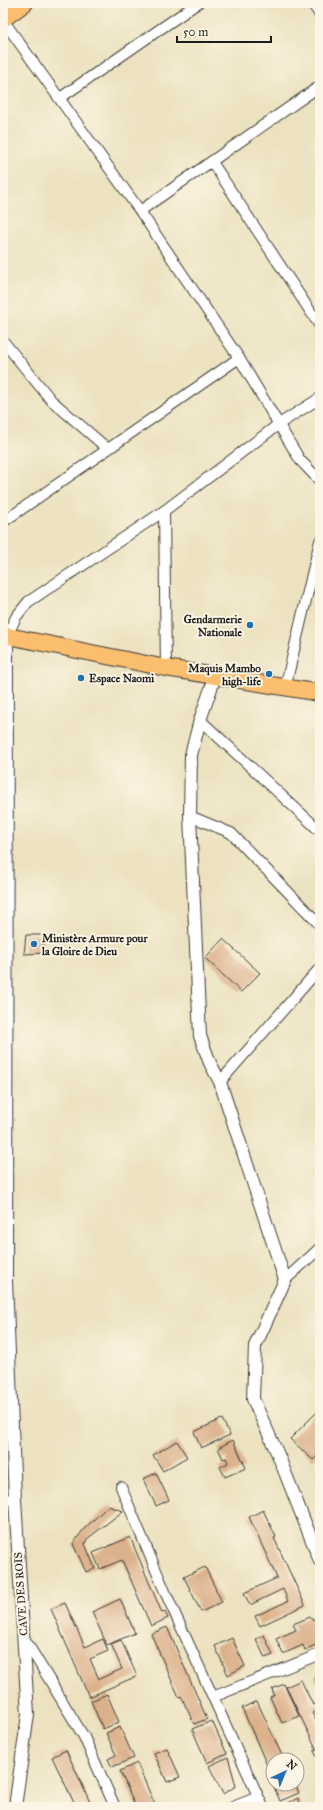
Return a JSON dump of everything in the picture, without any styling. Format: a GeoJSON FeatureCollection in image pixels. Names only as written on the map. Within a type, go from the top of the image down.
{"type":"FeatureCollection","features":[{"type":"Feature","properties":{"kind":"main road"},"geometry":{"type":"LineString","coordinates":[[3,19],[25,3]]}},
{"type":"Feature","properties":{"kind":"main road"},"geometry":{"type":"LineString","coordinates":[[5,636],[215,677],[320,693]]}},
{"type":"Feature","properties":{"kind":"street"},"geometry":{"type":"LineString","coordinates":[[60,98],[198,3]]}},
{"type":"Feature","properties":{"kind":"street"},"geometry":{"type":"LineString","coordinates":[[312,3],[320,15]]}},
{"type":"Feature","properties":{"kind":"street"},"geometry":{"type":"LineString","coordinates":[[3,19],[140,211],[239,358],[300,460],[320,481]]}},
{"type":"Feature","properties":{"kind":"street"},"geometry":{"type":"LineString","coordinates":[[140,211],[320,86]]}},
{"type":"Feature","properties":{"kind":"street"},"geometry":{"type":"LineString","coordinates":[[212,162],[320,326]]}},
{"type":"Feature","properties":{"kind":"street"},"geometry":{"type":"LineString","coordinates":[[3,340],[51,400],[108,449]]}},
{"type":"Feature","properties":{"kind":"street"},"geometry":{"type":"LineString","coordinates":[[3,522],[239,358]]}},
{"type":"Feature","properties":{"kind":"street"},"geometry":{"type":"LineString","coordinates":[[5,636],[16,617],[28,602],[164,510],[279,424],[320,398]]}},
{"type":"Feature","properties":{"kind":"street"},"geometry":{"type":"LineString","coordinates":[[164,510],[166,668]]}},
{"type":"Feature","properties":{"kind":"street"},"geometry":{"type":"LineString","coordinates":[[285,688],[320,541]]}},
{"type":"Feature","properties":{"kind":"street","name":"CAVE DES ROIS"},"geometry":{"type":"LineString","coordinates":[[5,636],[5,1280],[9,1499],[24,1638],[28,1714],[15,1807]]}},
{"type":"Feature","properties":{"kind":"street"},"geometry":{"type":"LineString","coordinates":[[215,677],[200,720],[191,755],[190,816],[200,1036],[210,1063],[220,1082],[285,1280]]}},
{"type":"Feature","properties":{"kind":"street"},"geometry":{"type":"LineString","coordinates":[[200,720],[320,831]]}},
{"type":"Feature","properties":{"kind":"street"},"geometry":{"type":"LineString","coordinates":[[190,816],[231,832],[320,925]]}},
{"type":"Feature","properties":{"kind":"street"},"geometry":{"type":"LineString","coordinates":[[220,1082],[320,968]]}},
{"type":"Feature","properties":{"kind":"street"},"geometry":{"type":"LineString","coordinates":[[320,1248],[285,1280],[255,1346],[255,1379],[253,1399],[279,1457],[320,1561]]}},
{"type":"Feature","properties":{"kind":"street"},"geometry":{"type":"LineString","coordinates":[[121,1487],[166,1594],[263,1807]]}},
{"type":"Feature","properties":{"kind":"street"},"geometry":{"type":"LineString","coordinates":[[24,1638],[84,1737],[115,1807]]}},
{"type":"Feature","properties":{"kind":"street"},"geometry":{"type":"LineString","coordinates":[[213,1697],[320,1654]]}},
{"type":"Feature","properties":{"kind":"street"},"geometry":{"type":"LineString","coordinates":[[233,1807],[258,1797]]}},
{"type":"Feature","properties":{"kind":"building","name":"Ministère Armure pour la Gloire de Dieu"},"geometry":{"type":"Polygon","coordinates":[[[26,935],[44,935],[44,953],[24,954],[26,935]]]}},
{"type":"Feature","properties":{"kind":"building"},"geometry":{"type":"Polygon","coordinates":[[[223,939],[260,973],[241,992],[205,958],[223,939]]]}},
{"type":"Feature","properties":{"kind":"building"},"geometry":{"type":"Polygon","coordinates":[[[320,1409],[320,1453],[313,1460],[290,1439],[320,1409]]]}},
{"type":"Feature","properties":{"kind":"building"},"geometry":{"type":"Polygon","coordinates":[[[222,1419],[230,1435],[201,1448],[194,1432],[222,1419]]]}},
{"type":"Feature","properties":{"kind":"building"},"geometry":{"type":"Polygon","coordinates":[[[233,1440],[246,1468],[225,1477],[220,1467],[228,1463],[226,1458],[223,1459],[218,1448],[233,1440]]]}},
{"type":"Feature","properties":{"kind":"building"},"geometry":{"type":"Polygon","coordinates":[[[177,1441],[187,1457],[163,1471],[153,1455],[177,1441]]]}},
{"type":"Feature","properties":{"kind":"building"},"geometry":{"type":"Polygon","coordinates":[[[156,1473],[169,1500],[156,1506],[143,1479],[156,1473]]]}},
{"type":"Feature","properties":{"kind":"building"},"geometry":{"type":"Polygon","coordinates":[[[108,1506],[123,1511],[87,1539],[85,1544],[95,1568],[86,1572],[73,1544],[83,1530],[108,1506]]]}},
{"type":"Feature","properties":{"kind":"building"},"geometry":{"type":"Polygon","coordinates":[[[263,1510],[276,1537],[274,1538],[305,1605],[260,1626],[255,1616],[288,1601],[283,1589],[250,1605],[244,1593],[277,1578],[249,1517],[263,1510]]]}},
{"type":"Feature","properties":{"kind":"building"},"geometry":{"type":"Polygon","coordinates":[[[130,1537],[162,1613],[165,1612],[168,1618],[151,1626],[122,1560],[100,1569],[93,1553],[130,1537]]]}},
{"type":"Feature","properties":{"kind":"building"},"geometry":{"type":"Polygon","coordinates":[[[205,1567],[222,1602],[201,1612],[184,1577],[205,1567]]]}},
{"type":"Feature","properties":{"kind":"building"},"geometry":{"type":"Polygon","coordinates":[[[120,1599],[135,1633],[107,1645],[92,1612],[120,1599]]]}},
{"type":"Feature","properties":{"kind":"building"},"geometry":{"type":"Polygon","coordinates":[[[65,1603],[85,1647],[103,1639],[108,1651],[90,1659],[99,1679],[122,1669],[111,1644],[121,1640],[137,1676],[89,1697],[51,1609],[65,1603]]]}},
{"type":"Feature","properties":{"kind":"building"},"geometry":{"type":"Polygon","coordinates":[[[310,1617],[312,1620],[319,1617],[320,1619],[320,1643],[305,1650],[303,1645],[283,1654],[276,1639],[296,1630],[293,1624],[310,1617]]]}},
{"type":"Feature","properties":{"kind":"building"},"geometry":{"type":"Polygon","coordinates":[[[167,1627],[207,1719],[194,1724],[181,1696],[179,1697],[151,1634],[167,1627]]]}},
{"type":"Feature","properties":{"kind":"building"},"geometry":{"type":"Polygon","coordinates":[[[264,1635],[273,1655],[265,1658],[256,1639],[264,1635]]]}},
{"type":"Feature","properties":{"kind":"building"},"geometry":{"type":"Polygon","coordinates":[[[232,1638],[245,1666],[228,1675],[215,1646],[232,1638]]]}},
{"type":"Feature","properties":{"kind":"building"},"geometry":{"type":"Polygon","coordinates":[[[320,1674],[320,1688],[314,1677],[320,1674]]]}},
{"type":"Feature","properties":{"kind":"building"},"geometry":{"type":"Polygon","coordinates":[[[301,1680],[313,1705],[317,1703],[320,1709],[312,1713],[320,1729],[320,1763],[314,1751],[317,1750],[286,1687],[301,1680]]]}},
{"type":"Feature","properties":{"kind":"building"},"geometry":{"type":"Polygon","coordinates":[[[284,1684],[299,1716],[282,1723],[270,1697],[274,1695],[272,1689],[284,1684]]]}},
{"type":"Feature","properties":{"kind":"building"},"geometry":{"type":"Polygon","coordinates":[[[107,1694],[119,1722],[103,1729],[91,1701],[107,1694]]]}},
{"type":"Feature","properties":{"kind":"building"},"geometry":{"type":"Polygon","coordinates":[[[257,1701],[280,1752],[265,1752],[265,1761],[242,1708],[257,1701]]]}},
{"type":"Feature","properties":{"kind":"building"},"geometry":{"type":"Polygon","coordinates":[[[212,1721],[227,1754],[207,1763],[192,1729],[212,1721]]]}},
{"type":"Feature","properties":{"kind":"building"},"geometry":{"type":"Polygon","coordinates":[[[120,1727],[134,1758],[112,1767],[108,1759],[116,1755],[106,1733],[120,1727]]]}},
{"type":"Feature","properties":{"kind":"building"},"geometry":{"type":"Polygon","coordinates":[[[167,1748],[180,1777],[167,1782],[154,1753],[167,1748]]]}},
{"type":"Feature","properties":{"kind":"building"},"geometry":{"type":"Polygon","coordinates":[[[66,1750],[92,1807],[76,1807],[52,1757],[66,1750]]]}},
{"type":"Feature","properties":{"kind":"building"},"geometry":{"type":"Polygon","coordinates":[[[228,1757],[236,1786],[223,1794],[209,1766],[228,1757]]]}},
{"type":"Feature","properties":{"kind":"building"},"geometry":{"type":"Polygon","coordinates":[[[137,1763],[156,1807],[136,1807],[120,1771],[137,1763]]]}},
{"type":"Feature","properties":{"kind":"building"},"geometry":{"type":"Polygon","coordinates":[[[276,1792],[299,1792],[299,1793],[280,1801],[276,1792]]]}},
{"type":"Feature","properties":{"kind":"building"},"geometry":{"type":"Polygon","coordinates":[[[298,1798],[302,1807],[281,1807],[298,1798]]]}},
{"type":"Feature","properties":{"kind":"place","name":"Gendarmerie Nationale"},"geometry":{"type":"Point","coordinates":[250,625]}},
{"type":"Feature","properties":{"kind":"place","name":"Maquis Mambo high-life"},"geometry":{"type":"Point","coordinates":[269,674]}},
{"type":"Feature","properties":{"kind":"place","name":"Espace Naomi"},"geometry":{"type":"Point","coordinates":[81,678]}},
{"type":"Feature","properties":{"kind":"place","name":"Ministère Armure pour la Gloire de Dieu"},"geometry":{"type":"Point","coordinates":[34,944]}}]}
